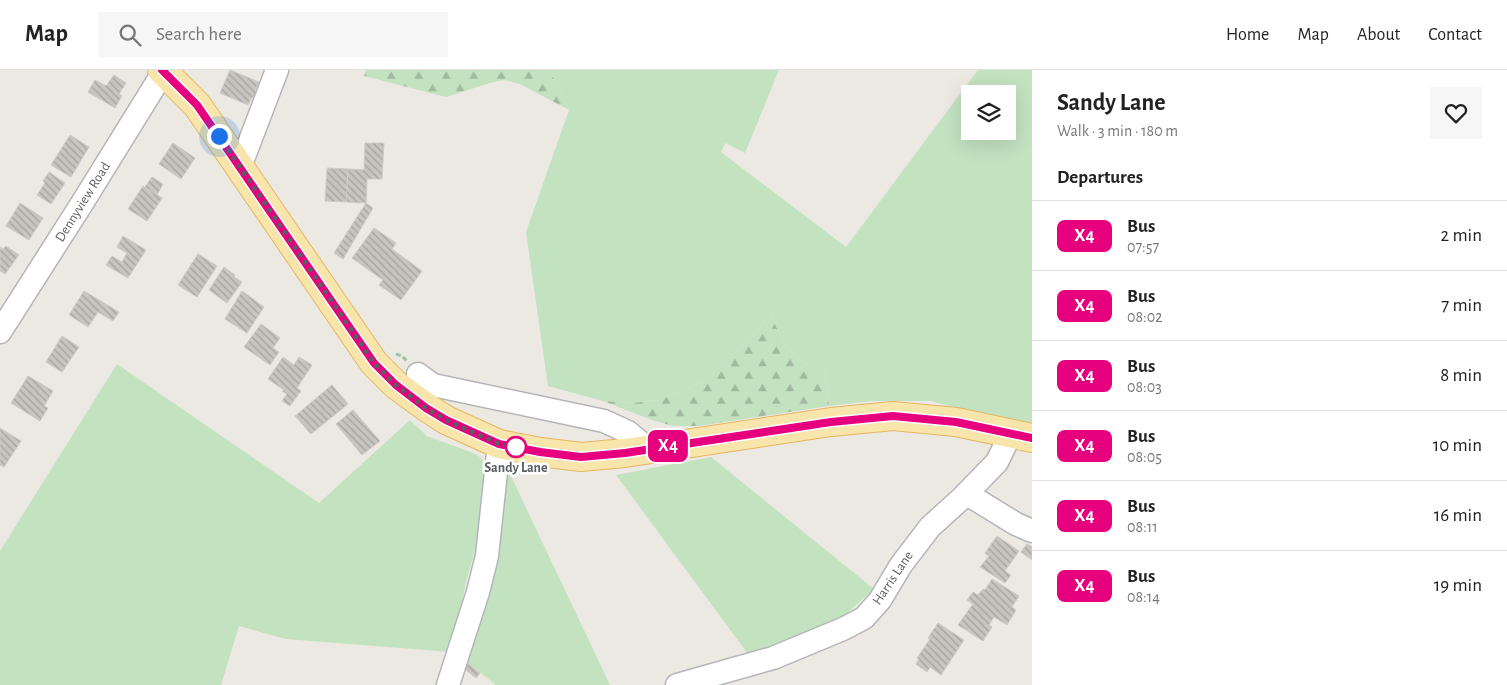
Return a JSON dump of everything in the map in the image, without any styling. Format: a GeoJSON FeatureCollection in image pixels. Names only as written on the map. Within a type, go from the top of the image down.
{"type":"FeatureCollection","features":[{"type":"Feature","properties":{"kind":"main road"},"geometry":{"type":"LineString","coordinates":[[163,71],[197,105],[374,363],[396,385],[426,408],[446,420],[499,444],[581,457],[625,453],[831,422],[893,416],[956,422],[1022,436]]}},
{"type":"Feature","properties":{"kind":"street"},"geometry":{"type":"LineString","coordinates":[[240,166],[277,70]]}},
{"type":"Feature","properties":{"kind":"street","name":"Dennyview Road"},"geometry":{"type":"LineString","coordinates":[[0,332],[163,71]]}},
{"type":"Feature","properties":{"kind":"street"},"geometry":{"type":"LineString","coordinates":[[418,374],[433,385],[604,421],[628,432],[648,449]]}},
{"type":"Feature","properties":{"kind":"street","name":"Harris Lane"},"geometry":{"type":"LineString","coordinates":[[677,685],[773,658],[836,632],[864,618],[880,600],[901,565],[930,528],[1022,436]]}},
{"type":"Feature","properties":{"kind":"street"},"geometry":{"type":"LineString","coordinates":[[448,685],[478,592],[487,556],[499,444]]}},
{"type":"Feature","properties":{"kind":"street"},"geometry":{"type":"LineString","coordinates":[[966,494],[1016,524],[1032,531]]}},
{"type":"Feature","properties":{"kind":"green space"},"geometry":{"type":"Polygon","coordinates":[[[366,70],[550,70],[569,110],[520,84],[504,80],[446,97],[364,76],[366,70]]]}},
{"type":"Feature","properties":{"kind":"green space"},"geometry":{"type":"Polygon","coordinates":[[[550,70],[779,70],[745,153],[725,143],[721,152],[846,247],[961,93],[961,140],[1016,140],[1016,85],[967,85],[978,70],[1032,70],[1032,428],[931,401],[872,401],[829,406],[825,370],[805,363],[792,352],[779,334],[771,313],[750,341],[703,381],[684,391],[659,400],[632,403],[603,401],[548,386],[526,232],[569,110],[550,70]]]}},
{"type":"Feature","properties":{"kind":"green space"},"geometry":{"type":"Polygon","coordinates":[[[771,313],[779,334],[792,352],[805,363],[825,370],[829,406],[699,426],[673,426],[603,401],[632,403],[659,400],[684,391],[703,381],[750,341],[771,313]]]}},
{"type":"Feature","properties":{"kind":"green space"},"geometry":{"type":"Polygon","coordinates":[[[117,364],[319,503],[410,420],[427,436],[480,457],[487,474],[477,544],[467,578],[451,652],[286,639],[239,626],[221,685],[0,685],[0,551],[117,364]]]}},
{"type":"Feature","properties":{"kind":"green space"},"geometry":{"type":"Polygon","coordinates":[[[711,457],[874,589],[846,614],[810,636],[751,658],[616,475],[711,457]]]}},
{"type":"Feature","properties":{"kind":"green space"},"geometry":{"type":"Polygon","coordinates":[[[510,474],[610,685],[496,685],[464,660],[505,478],[510,474]]]}},
{"type":"Feature","properties":{"kind":"building"},"geometry":{"type":"Polygon","coordinates":[[[230,70],[259,82],[255,91],[262,94],[260,100],[252,97],[248,105],[220,93],[230,70]]]}},
{"type":"Feature","properties":{"kind":"building"},"geometry":{"type":"Polygon","coordinates":[[[114,75],[126,83],[119,94],[122,96],[115,108],[88,92],[95,80],[106,86],[114,75]]]}},
{"type":"Feature","properties":{"kind":"building"},"geometry":{"type":"Polygon","coordinates":[[[70,135],[89,147],[71,177],[51,165],[70,135]]]}},
{"type":"Feature","properties":{"kind":"building"},"geometry":{"type":"Polygon","coordinates":[[[173,143],[195,158],[181,179],[159,164],[173,143]]]}},
{"type":"Feature","properties":{"kind":"building"},"geometry":{"type":"Polygon","coordinates":[[[365,143],[384,143],[382,179],[367,179],[366,203],[346,202],[348,169],[364,170],[365,143]]]}},
{"type":"Feature","properties":{"kind":"building"},"geometry":{"type":"Polygon","coordinates":[[[327,168],[348,169],[346,202],[325,201],[327,168]]]}},
{"type":"Feature","properties":{"kind":"building"},"geometry":{"type":"Polygon","coordinates":[[[49,172],[65,183],[51,204],[37,195],[45,183],[43,181],[49,172]]]}},
{"type":"Feature","properties":{"kind":"building"},"geometry":{"type":"Polygon","coordinates":[[[152,177],[163,184],[157,195],[145,187],[152,177]]]}},
{"type":"Feature","properties":{"kind":"building"},"geometry":{"type":"Polygon","coordinates":[[[143,186],[162,198],[147,221],[128,209],[143,186]]]}},
{"type":"Feature","properties":{"kind":"building"},"geometry":{"type":"Polygon","coordinates":[[[20,203],[43,218],[29,240],[6,226],[20,203]]]}},
{"type":"Feature","properties":{"kind":"building"},"geometry":{"type":"Polygon","coordinates":[[[366,203],[373,208],[343,259],[334,253],[366,203]]]}},
{"type":"Feature","properties":{"kind":"building"},"geometry":{"type":"Polygon","coordinates":[[[374,228],[396,243],[392,249],[422,271],[401,300],[379,285],[383,280],[352,258],[374,228]]]}},
{"type":"Feature","properties":{"kind":"building"},"geometry":{"type":"Polygon","coordinates":[[[123,236],[146,250],[128,278],[106,265],[112,256],[122,262],[127,253],[117,247],[123,236]]]}},
{"type":"Feature","properties":{"kind":"building"},"geometry":{"type":"Polygon","coordinates":[[[6,246],[19,255],[5,274],[0,271],[0,247],[3,249],[6,246]]]}},
{"type":"Feature","properties":{"kind":"building"},"geometry":{"type":"Polygon","coordinates":[[[198,254],[217,266],[197,297],[178,285],[198,254]]]}},
{"type":"Feature","properties":{"kind":"building"},"geometry":{"type":"Polygon","coordinates":[[[224,267],[242,282],[227,303],[209,290],[224,267]]]}},
{"type":"Feature","properties":{"kind":"building"},"geometry":{"type":"Polygon","coordinates":[[[84,291],[119,312],[113,321],[98,312],[88,327],[69,315],[84,291]]]}},
{"type":"Feature","properties":{"kind":"building"},"geometry":{"type":"Polygon","coordinates":[[[242,291],[264,307],[247,333],[225,319],[242,291]]]}},
{"type":"Feature","properties":{"kind":"building"},"geometry":{"type":"Polygon","coordinates":[[[261,324],[280,338],[273,348],[279,352],[270,365],[244,347],[261,324]]]}},
{"type":"Feature","properties":{"kind":"building"},"geometry":{"type":"Polygon","coordinates":[[[62,336],[79,347],[62,372],[46,362],[62,336]]]}},
{"type":"Feature","properties":{"kind":"building"},"geometry":{"type":"Polygon","coordinates":[[[283,357],[294,365],[299,357],[312,365],[297,388],[301,391],[290,406],[282,401],[287,394],[282,391],[284,390],[268,379],[283,357]]]}},
{"type":"Feature","properties":{"kind":"building"},"geometry":{"type":"Polygon","coordinates":[[[28,376],[53,391],[44,406],[48,408],[40,421],[11,403],[28,376]]]}},
{"type":"Feature","properties":{"kind":"building"},"geometry":{"type":"Polygon","coordinates":[[[332,385],[348,404],[311,434],[295,416],[332,385]]]}},
{"type":"Feature","properties":{"kind":"building"},"geometry":{"type":"Polygon","coordinates":[[[353,410],[380,441],[362,455],[336,424],[353,410]]]}},
{"type":"Feature","properties":{"kind":"building"},"geometry":{"type":"Polygon","coordinates":[[[0,428],[21,441],[4,467],[0,465],[0,428]]]}},
{"type":"Feature","properties":{"kind":"building"},"geometry":{"type":"Polygon","coordinates":[[[997,536],[1019,551],[1005,571],[1011,575],[1005,583],[980,567],[989,556],[985,553],[997,536]]]}},
{"type":"Feature","properties":{"kind":"building"},"geometry":{"type":"Polygon","coordinates":[[[1027,544],[1032,547],[1032,560],[1021,552],[1027,544]]]}},
{"type":"Feature","properties":{"kind":"building"},"geometry":{"type":"Polygon","coordinates":[[[992,579],[1019,596],[1012,607],[1016,610],[1007,625],[994,617],[989,625],[992,627],[983,641],[958,625],[973,604],[967,600],[973,592],[978,595],[983,589],[985,590],[992,579]]]}},
{"type":"Feature","properties":{"kind":"building"},"geometry":{"type":"Polygon","coordinates":[[[938,623],[964,640],[941,675],[930,667],[927,672],[916,664],[919,659],[917,658],[938,623]]]}},
{"type":"Feature","properties":{"kind":"building"},"geometry":{"type":"Polygon","coordinates":[[[466,662],[480,673],[476,678],[462,667],[466,662]]]}},
{"type":"Feature","properties":{"kind":"bus line","name":"X4"},"geometry":{"type":"LineString","coordinates":[[162,70],[197,105],[374,363],[396,385],[426,408],[446,420],[499,444],[581,457],[625,453],[831,422],[893,416],[956,422],[1032,438]]}},
{"type":"Feature","properties":{"kind":"place","name":"Sandy Lane"},"geometry":{"type":"Point","coordinates":[516,447]}},
{"type":"Feature","properties":{"kind":"route"},"geometry":{"type":"LineString","coordinates":[[219,136],[374,363],[396,385],[426,408],[446,420],[499,444],[516,447]]}}]}
